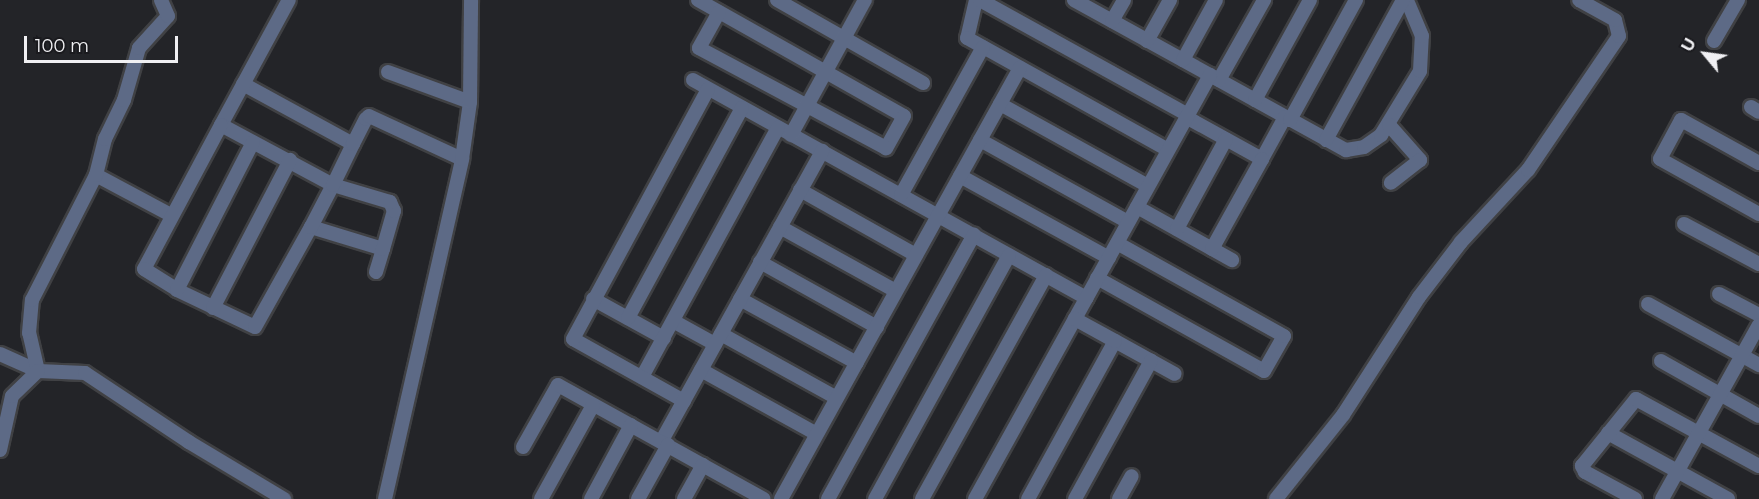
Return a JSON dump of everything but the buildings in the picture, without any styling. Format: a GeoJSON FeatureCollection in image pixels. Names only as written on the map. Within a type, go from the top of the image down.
{"type":"FeatureCollection","features":[{"type":"Feature","properties":{"kind":"street"},"geometry":{"type":"LineString","coordinates":[[38,371],[29,333],[32,300],[96,175],[105,140],[124,100],[139,48],[168,16],[162,0]]}},
{"type":"Feature","properties":{"kind":"street"},"geometry":{"type":"LineString","coordinates":[[289,0],[171,215],[144,269],[177,290],[255,327],[311,227],[366,119],[373,117],[462,159]]}},
{"type":"Feature","properties":{"kind":"street"},"geometry":{"type":"LineString","coordinates":[[386,499],[462,159],[470,102],[471,0]]}},
{"type":"Feature","properties":{"kind":"street"},"geometry":{"type":"LineString","coordinates":[[698,0],[904,116],[886,148],[699,48],[719,12]]}},
{"type":"Feature","properties":{"kind":"street"},"geometry":{"type":"LineString","coordinates":[[777,0],[923,83]]}},
{"type":"Feature","properties":{"kind":"street"},"geometry":{"type":"LineString","coordinates":[[642,377],[785,131],[807,106],[865,0]]}},
{"type":"Feature","properties":{"kind":"street"},"geometry":{"type":"LineString","coordinates":[[1168,150],[967,39],[978,0],[1262,159]]}},
{"type":"Feature","properties":{"kind":"street"},"geometry":{"type":"LineString","coordinates":[[1074,0],[1346,150],[1364,147],[1389,125],[1420,71],[1422,36],[1405,0]]}},
{"type":"Feature","properties":{"kind":"street"},"geometry":{"type":"LineString","coordinates":[[1112,21],[1124,0]]}},
{"type":"Feature","properties":{"kind":"street"},"geometry":{"type":"LineString","coordinates":[[1147,41],[1170,0]]}},
{"type":"Feature","properties":{"kind":"street"},"geometry":{"type":"LineString","coordinates":[[1183,60],[1216,0]]}},
{"type":"Feature","properties":{"kind":"street"},"geometry":{"type":"LineString","coordinates":[[975,499],[1187,116],[1264,0]]}},
{"type":"Feature","properties":{"kind":"street"},"geometry":{"type":"LineString","coordinates":[[1255,100],[1310,0]]}},
{"type":"Feature","properties":{"kind":"street"},"geometry":{"type":"LineString","coordinates":[[1212,249],[1356,0]]}},
{"type":"Feature","properties":{"kind":"street"},"geometry":{"type":"LineString","coordinates":[[1326,140],[1405,0]]}},
{"type":"Feature","properties":{"kind":"street"},"geometry":{"type":"LineString","coordinates":[[1276,499],[1343,415],[1419,297],[1461,242],[1528,170],[1619,36],[1615,20],[1579,0]]}},
{"type":"Feature","properties":{"kind":"street"},"geometry":{"type":"LineString","coordinates":[[1714,41],[1738,0]]}},
{"type":"Feature","properties":{"kind":"street"},"geometry":{"type":"LineString","coordinates":[[901,195],[983,47]]}},
{"type":"Feature","properties":{"kind":"street"},"geometry":{"type":"LineString","coordinates":[[781,499],[1020,68]]}},
{"type":"Feature","properties":{"kind":"street"},"geometry":{"type":"LineString","coordinates":[[388,72],[470,102]]}},
{"type":"Feature","properties":{"kind":"street"},"geometry":{"type":"LineString","coordinates":[[693,80],[1087,298]]}},
{"type":"Feature","properties":{"kind":"street"},"geometry":{"type":"LineString","coordinates":[[243,84],[353,144]]}},
{"type":"Feature","properties":{"kind":"street"},"geometry":{"type":"LineString","coordinates":[[684,401],[573,339],[708,89]]}},
{"type":"Feature","properties":{"kind":"street"},"geometry":{"type":"LineString","coordinates":[[1000,104],[1148,186]]}},
{"type":"Feature","properties":{"kind":"street"},"geometry":{"type":"LineString","coordinates":[[628,318],[742,108]]}},
{"type":"Feature","properties":{"kind":"street"},"geometry":{"type":"LineString","coordinates":[[1759,163],[1681,120],[1660,159],[1759,214]]}},
{"type":"Feature","properties":{"kind":"street"},"geometry":{"type":"LineString","coordinates":[[222,125],[333,184],[393,206],[376,272]]}},
{"type":"Feature","properties":{"kind":"street"},"geometry":{"type":"LineString","coordinates":[[1389,125],[1420,160],[1391,183]]}},
{"type":"Feature","properties":{"kind":"street"},"geometry":{"type":"LineString","coordinates":[[1177,229],[1226,139]]}},
{"type":"Feature","properties":{"kind":"street"},"geometry":{"type":"LineString","coordinates":[[980,140],[1128,222]]}},
{"type":"Feature","properties":{"kind":"street"},"geometry":{"type":"LineString","coordinates":[[177,290],[253,142]]}},
{"type":"Feature","properties":{"kind":"street"},"geometry":{"type":"LineString","coordinates":[[638,499],[684,401],[822,151]]}},
{"type":"Feature","properties":{"kind":"street"},"geometry":{"type":"LineString","coordinates":[[213,308],[290,160]]}},
{"type":"Feature","properties":{"kind":"street"},"geometry":{"type":"LineString","coordinates":[[96,175],[171,215]]}},
{"type":"Feature","properties":{"kind":"street"},"geometry":{"type":"LineString","coordinates":[[960,176],[1109,258]]}},
{"type":"Feature","properties":{"kind":"street"},"geometry":{"type":"LineString","coordinates":[[800,190],[916,255]]}},
{"type":"Feature","properties":{"kind":"street"},"geometry":{"type":"LineString","coordinates":[[1137,207],[1232,260]]}},
{"type":"Feature","properties":{"kind":"street"},"geometry":{"type":"LineString","coordinates":[[1684,224],[1759,264]]}},
{"type":"Feature","properties":{"kind":"street"},"geometry":{"type":"LineString","coordinates":[[311,227],[383,249]]}},
{"type":"Feature","properties":{"kind":"street"},"geometry":{"type":"LineString","coordinates":[[780,227],[896,291]]}},
{"type":"Feature","properties":{"kind":"street"},"geometry":{"type":"LineString","coordinates":[[828,499],[974,235]]}},
{"type":"Feature","properties":{"kind":"street"},"geometry":{"type":"LineString","coordinates":[[1097,278],[1264,371],[1284,336],[1117,243]]}},
{"type":"Feature","properties":{"kind":"street"},"geometry":{"type":"LineString","coordinates":[[875,499],[1009,255]]}},
{"type":"Feature","properties":{"kind":"street"},"geometry":{"type":"LineString","coordinates":[[760,262],[877,327]]}},
{"type":"Feature","properties":{"kind":"street"},"geometry":{"type":"LineString","coordinates":[[922,499],[1046,275]]}},
{"type":"Feature","properties":{"kind":"street"},"geometry":{"type":"LineString","coordinates":[[1719,294],[1759,315]]}},
{"type":"Feature","properties":{"kind":"street"},"geometry":{"type":"LineString","coordinates":[[593,299],[664,338]]}},
{"type":"Feature","properties":{"kind":"street"},"geometry":{"type":"LineString","coordinates":[[740,299],[857,363]]}},
{"type":"Feature","properties":{"kind":"street"},"geometry":{"type":"LineString","coordinates":[[1648,304],[1759,365]]}},
{"type":"Feature","properties":{"kind":"street"},"geometry":{"type":"LineString","coordinates":[[1075,319],[1175,374]]}},
{"type":"Feature","properties":{"kind":"street"},"geometry":{"type":"LineString","coordinates":[[673,321],[718,339],[837,398]]}},
{"type":"Feature","properties":{"kind":"street"},"geometry":{"type":"LineString","coordinates":[[1662,499],[1759,325]]}},
{"type":"Feature","properties":{"kind":"street"},"geometry":{"type":"LineString","coordinates":[[1028,499],[1115,341]]}},
{"type":"Feature","properties":{"kind":"street"},"geometry":{"type":"LineString","coordinates":[[0,354],[38,371],[86,373],[189,442],[284,499]]}},
{"type":"Feature","properties":{"kind":"street"},"geometry":{"type":"LineString","coordinates":[[1075,499],[1151,361]]}},
{"type":"Feature","properties":{"kind":"street"},"geometry":{"type":"LineString","coordinates":[[1661,361],[1759,416]]}},
{"type":"Feature","properties":{"kind":"street"},"geometry":{"type":"LineString","coordinates":[[701,370],[817,434]]}},
{"type":"Feature","properties":{"kind":"street"},"geometry":{"type":"LineString","coordinates":[[0,450],[12,396],[38,371]]}},
{"type":"Feature","properties":{"kind":"street"},"geometry":{"type":"LineString","coordinates":[[523,447],[558,385],[703,465],[741,494],[764,499]]}},
{"type":"Feature","properties":{"kind":"street"},"geometry":{"type":"LineString","coordinates":[[1635,499],[1585,472],[1582,466],[1636,399],[1759,466]]}},
{"type":"Feature","properties":{"kind":"street"},"geometry":{"type":"LineString","coordinates":[[541,499],[593,405]]}},
{"type":"Feature","properties":{"kind":"street"},"geometry":{"type":"LineString","coordinates":[[591,499],[631,425]]}},
{"type":"Feature","properties":{"kind":"street"},"geometry":{"type":"LineString","coordinates":[[1608,433],[1728,499]]}},
{"type":"Feature","properties":{"kind":"street"},"geometry":{"type":"LineString","coordinates":[[684,499],[703,465]]}},
{"type":"Feature","properties":{"kind":"street"},"geometry":{"type":"LineString","coordinates":[[1119,499],[1132,476]]}}]}
